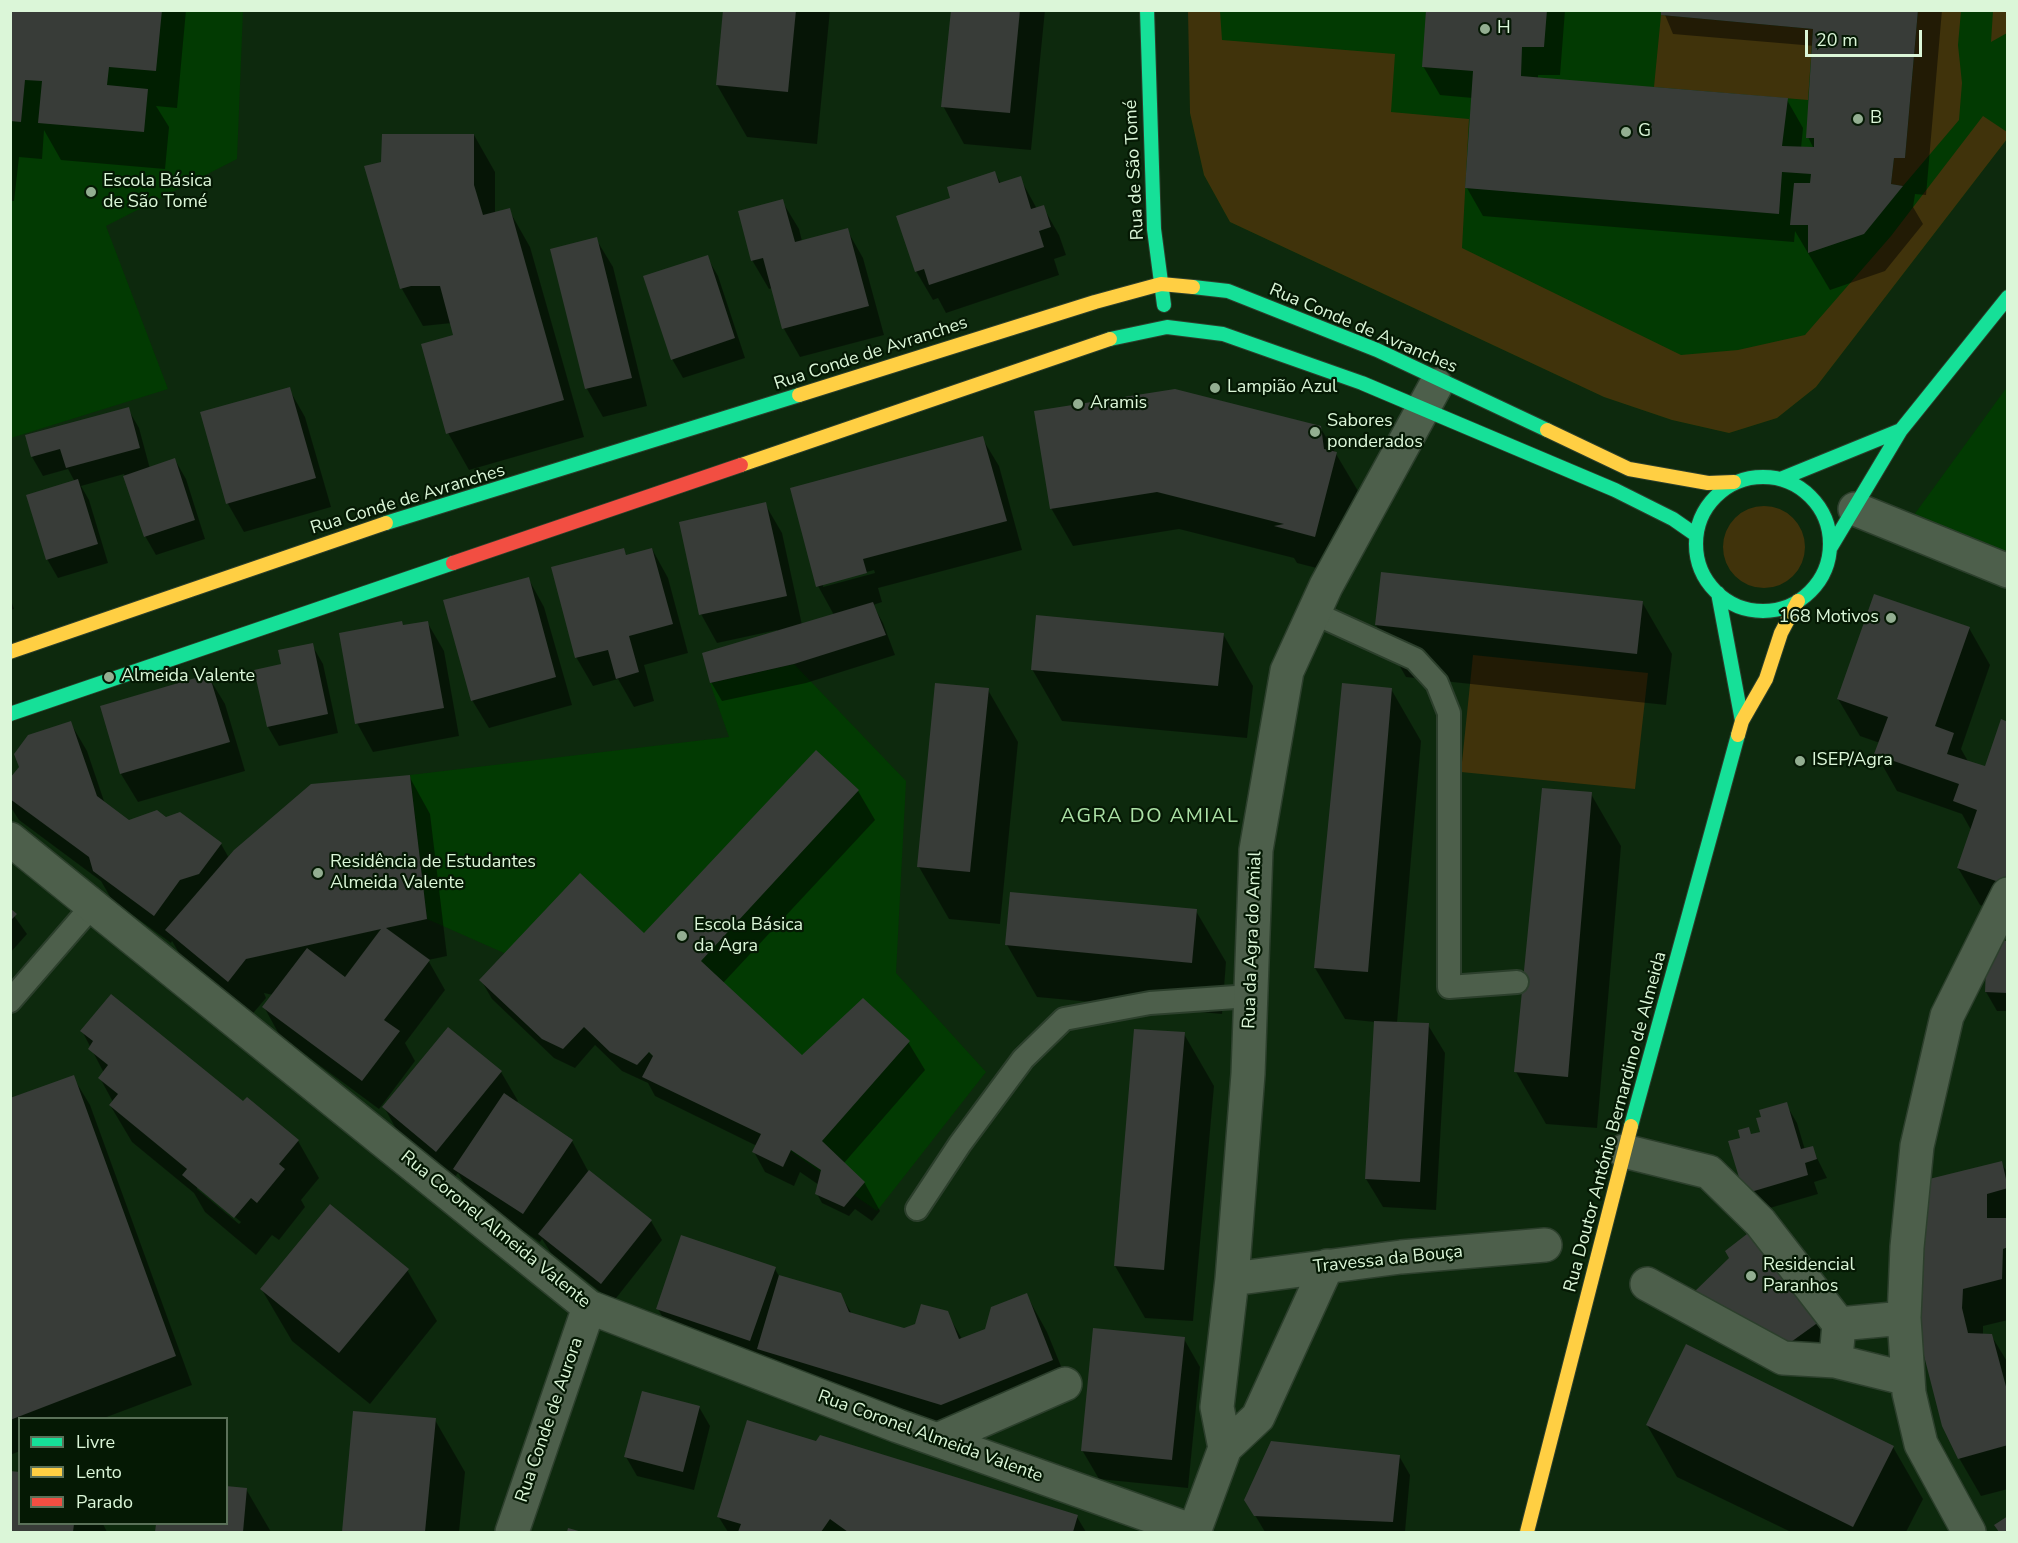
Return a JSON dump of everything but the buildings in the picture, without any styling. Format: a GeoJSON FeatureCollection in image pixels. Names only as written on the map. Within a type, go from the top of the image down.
{"type":"FeatureCollection","features":[{"type":"Feature","properties":{"kind":"street","name":"Rua de São Tomé"},"geometry":{"type":"LineString","coordinates":[[1147,10],[1154,229],[1167,327]]}},
{"type":"Feature","properties":{"kind":"street","name":"Rua Conde de Avranches"},"geometry":{"type":"LineString","coordinates":[[10,652],[407,516],[471,499],[1095,302],[1161,284],[1228,291],[1377,350],[1629,470],[1707,483],[1734,482]]}},
{"type":"Feature","properties":{"kind":"street"},"geometry":{"type":"LineString","coordinates":[[1831,547],[1828,524],[1817,503],[1804,488],[1783,478],[1756,477],[1734,482],[1715,496],[1702,515],[1696,535],[1696,557],[1704,577],[1718,593],[1736,606],[1757,611],[1778,610],[1798,601],[1815,588],[1826,569],[1831,547],[1901,430],[2007,297]]}},
{"type":"Feature","properties":{"kind":"street"},"geometry":{"type":"LineString","coordinates":[[10,714],[1108,339],[1167,327],[1223,334],[1362,383],[1423,411],[1615,490],[1673,519],[1696,535]]}},
{"type":"Feature","properties":{"kind":"street","name":"Rua da Agra do Amial"},"geometry":{"type":"LineString","coordinates":[[1225,1448],[1217,1407],[1232,1279],[1248,1074],[1256,850],[1287,671],[1314,613],[1438,379]]}},
{"type":"Feature","properties":{"kind":"street"},"geometry":{"type":"LineString","coordinates":[[1783,478],[1901,430]]}},
{"type":"Feature","properties":{"kind":"street"},"geometry":{"type":"LineString","coordinates":[[1855,510],[2007,571]]}},
{"type":"Feature","properties":{"kind":"street","name":"Rua Doutor António Bernardino de Almeida"},"geometry":{"type":"LineString","coordinates":[[1718,593],[1742,721]]}},
{"type":"Feature","properties":{"kind":"street","name":"Rua Doutor António Bernardino de Almeida"},"geometry":{"type":"LineString","coordinates":[[1527,1533],[1602,1247],[1624,1150],[1742,721],[1766,679],[1781,633],[1798,601]]}},
{"type":"Feature","properties":{"kind":"street","name":"Rua Coronel Almeida Valente"},"geometry":{"type":"LineString","coordinates":[[10,839],[589,1307],[937,1440],[1195,1532]]}},
{"type":"Feature","properties":{"kind":"street"},"geometry":{"type":"LineString","coordinates":[[1969,1533],[1921,1444],[1908,1379],[1904,1318],[1907,1247],[1917,1146],[1947,1016],[2007,894]]}},
{"type":"Feature","properties":{"kind":"street"},"geometry":{"type":"LineString","coordinates":[[1624,1150],[1709,1172],[1760,1222],[1839,1324],[1835,1361]]}},
{"type":"Feature","properties":{"kind":"street","name":"Travessa da Bouça"},"geometry":{"type":"LineString","coordinates":[[1232,1279],[1401,1257],[1545,1245]]}},
{"type":"Feature","properties":{"kind":"street"},"geometry":{"type":"LineString","coordinates":[[1195,1532],[1225,1448],[1258,1417],[1327,1266]]}},
{"type":"Feature","properties":{"kind":"street"},"geometry":{"type":"LineString","coordinates":[[1647,1284],[1783,1358],[1835,1361],[1908,1379]]}},
{"type":"Feature","properties":{"kind":"street","name":"Rua Conde de Aurora"},"geometry":{"type":"LineString","coordinates":[[512,1533],[589,1307]]}},
{"type":"Feature","properties":{"kind":"street"},"geometry":{"type":"LineString","coordinates":[[1839,1324],[1904,1318]]}},
{"type":"Feature","properties":{"kind":"street"},"geometry":{"type":"LineString","coordinates":[[937,1440],[1065,1384]]}},
{"type":"Feature","properties":{"kind":"lane"},"geometry":{"type":"LineString","coordinates":[[1314,613],[1415,659],[1437,683],[1449,713],[1449,987],[1517,982]]}},
{"type":"Feature","properties":{"kind":"lane"},"geometry":{"type":"LineString","coordinates":[[10,1001],[93,905]]}},
{"type":"Feature","properties":{"kind":"lane"},"geometry":{"type":"LineString","coordinates":[[917,1209],[960,1144],[1023,1059],[1064,1019],[1150,1003],[1250,996]]}},
{"type":"Feature","properties":{"kind":"shaded area","name":"Escola Básica de São Tomé"},"geometry":{"type":"Polygon","coordinates":[[[11,11],[243,11],[237,159],[106,226],[168,389],[11,438],[11,11]]]}},
{"type":"Feature","properties":{"kind":"shaded area"},"geometry":{"type":"Polygon","coordinates":[[[1188,11],[1220,11],[1222,40],[1395,54],[1391,112],[1469,119],[1462,248],[1681,355],[1738,350],[1805,335],[1891,236],[1983,116],[2007,132],[2007,139],[1816,387],[1777,418],[1729,433],[1672,420],[1604,397],[1230,222],[1204,175],[1190,113],[1188,11]]]}},
{"type":"Feature","properties":{"kind":"shaded area"},"geometry":{"type":"Polygon","coordinates":[[[1189,11],[2007,11],[2007,139],[1816,387],[1777,418],[1729,433],[1672,420],[1604,397],[1230,222],[1204,175],[1190,113],[1189,11]]]}},
{"type":"Feature","properties":{"kind":"shaded area"},"geometry":{"type":"Polygon","coordinates":[[[1918,11],[1961,11],[1958,45],[1962,83],[1959,120],[1903,186],[1891,184],[1894,158],[1905,158],[1918,11]]]}},
{"type":"Feature","properties":{"kind":"shaded area"},"geometry":{"type":"Polygon","coordinates":[[[1993,11],[2007,11],[2007,33],[1991,42],[1993,11]]]}},
{"type":"Feature","properties":{"kind":"shaded area"},"geometry":{"type":"Polygon","coordinates":[[[1661,15],[1813,29],[1808,100],[1654,87],[1661,15]]]}},
{"type":"Feature","properties":{"kind":"shaded area"},"geometry":{"type":"Polygon","coordinates":[[[2007,387],[2007,552],[1911,519],[2007,387]]]}},
{"type":"Feature","properties":{"kind":"shaded area"},"geometry":{"type":"Polygon","coordinates":[[[1764,506],[1780,510],[1793,518],[1801,531],[1805,547],[1801,563],[1793,576],[1780,584],[1764,588],[1748,584],[1735,576],[1727,563],[1723,547],[1727,531],[1735,518],[1748,510],[1764,506]]]}},
{"type":"Feature","properties":{"kind":"shaded area"},"geometry":{"type":"Polygon","coordinates":[[[1473,655],[1648,673],[1635,789],[1461,772],[1473,655]]]}},
{"type":"Feature","properties":{"kind":"shaded area","name":"Escola Básica da Agra"},"geometry":{"type":"Polygon","coordinates":[[[794,664],[906,781],[896,973],[986,1072],[877,1211],[504,953],[427,919],[410,775],[729,737],[710,683],[794,664]]]}},
{"type":"Feature","properties":{"kind":"traffic: fast"},"geometry":{"type":"LineString","coordinates":[[1147,10],[1154,229],[1164,305]]}},
{"type":"Feature","properties":{"kind":"traffic: fast"},"geometry":{"type":"LineString","coordinates":[[1193,287],[1228,291],[1377,350],[1547,430]]}},
{"type":"Feature","properties":{"kind":"traffic: fast"},"geometry":{"type":"LineString","coordinates":[[1831,547],[1901,430],[2008,297]]}},
{"type":"Feature","properties":{"kind":"traffic: fast"},"geometry":{"type":"LineString","coordinates":[[1110,339],[1167,327],[1223,334],[1362,383],[1615,490],[1673,519],[1696,535]]}},
{"type":"Feature","properties":{"kind":"traffic: fast"},"geometry":{"type":"LineString","coordinates":[[386,523],[799,395]]}},
{"type":"Feature","properties":{"kind":"traffic: fast"},"geometry":{"type":"LineString","coordinates":[[1783,478],[1901,430]]}},
{"type":"Feature","properties":{"kind":"traffic: fast"},"geometry":{"type":"LineString","coordinates":[[1763,477],[1789,482],[1810,497],[1825,518],[1830,544],[1825,570],[1810,591],[1789,606],[1763,611],[1737,606],[1716,591],[1701,570],[1696,544],[1701,518],[1716,497],[1737,482],[1763,477]]}},
{"type":"Feature","properties":{"kind":"traffic: fast"},"geometry":{"type":"LineString","coordinates":[[10,714],[453,563]]}},
{"type":"Feature","properties":{"kind":"traffic: fast"},"geometry":{"type":"LineString","coordinates":[[1718,593],[1742,721]]}},
{"type":"Feature","properties":{"kind":"traffic: fast"},"geometry":{"type":"LineString","coordinates":[[1631,1126],[1738,735]]}},
{"type":"Feature","properties":{"kind":"traffic: slow"},"geometry":{"type":"LineString","coordinates":[[799,395],[1095,302],[1161,284],[1193,287]]}},
{"type":"Feature","properties":{"kind":"traffic: slow"},"geometry":{"type":"LineString","coordinates":[[741,465],[1110,339]]}},
{"type":"Feature","properties":{"kind":"traffic: slow"},"geometry":{"type":"LineString","coordinates":[[1547,430],[1629,469],[1708,483],[1734,482]]}},
{"type":"Feature","properties":{"kind":"traffic: slow"},"geometry":{"type":"LineString","coordinates":[[10,652],[386,523]]}},
{"type":"Feature","properties":{"kind":"traffic: slow"},"geometry":{"type":"LineString","coordinates":[[1738,735],[1742,721],[1766,679],[1781,633],[1798,601]]}},
{"type":"Feature","properties":{"kind":"traffic: slow"},"geometry":{"type":"LineString","coordinates":[[1527,1532],[1631,1126]]}},
{"type":"Feature","properties":{"kind":"traffic: jam"},"geometry":{"type":"LineString","coordinates":[[453,563],[741,465]]}},
{"type":"Feature","properties":{"kind":"place","name":"H"},"geometry":{"type":"Point","coordinates":[1485,29]}},
{"type":"Feature","properties":{"kind":"place","name":"B"},"geometry":{"type":"Point","coordinates":[1858,119]}},
{"type":"Feature","properties":{"kind":"place","name":"G"},"geometry":{"type":"Point","coordinates":[1626,132]}},
{"type":"Feature","properties":{"kind":"place","name":"Escola Básica de São Tomé"},"geometry":{"type":"Point","coordinates":[91,192]}},
{"type":"Feature","properties":{"kind":"place","name":"Lampião Azul"},"geometry":{"type":"Point","coordinates":[1215,388]}},
{"type":"Feature","properties":{"kind":"place","name":"Aramis"},"geometry":{"type":"Point","coordinates":[1078,404]}},
{"type":"Feature","properties":{"kind":"place","name":"Sabores ponderados"},"geometry":{"type":"Point","coordinates":[1315,432]}},
{"type":"Feature","properties":{"kind":"place","name":"168 Motivos"},"geometry":{"type":"Point","coordinates":[1891,618]}},
{"type":"Feature","properties":{"kind":"place","name":"Almeida Valente"},"geometry":{"type":"Point","coordinates":[109,677]}},
{"type":"Feature","properties":{"kind":"place","name":"ISEP/Agra"},"geometry":{"type":"Point","coordinates":[1800,761]}},
{"type":"Feature","properties":{"kind":"place","name":"Residência de Estudantes Almeida Valente"},"geometry":{"type":"Point","coordinates":[318,873]}},
{"type":"Feature","properties":{"kind":"place","name":"Escola Básica da Agra"},"geometry":{"type":"Point","coordinates":[682,936]}},
{"type":"Feature","properties":{"kind":"place","name":"Residencial Paranhos"},"geometry":{"type":"Point","coordinates":[1751,1276]}},
{"type":"Feature","properties":{"kind":"district","name":"AGRA DO AMIAL"},"geometry":{"type":"Point","coordinates":[1150,817]}}]}
